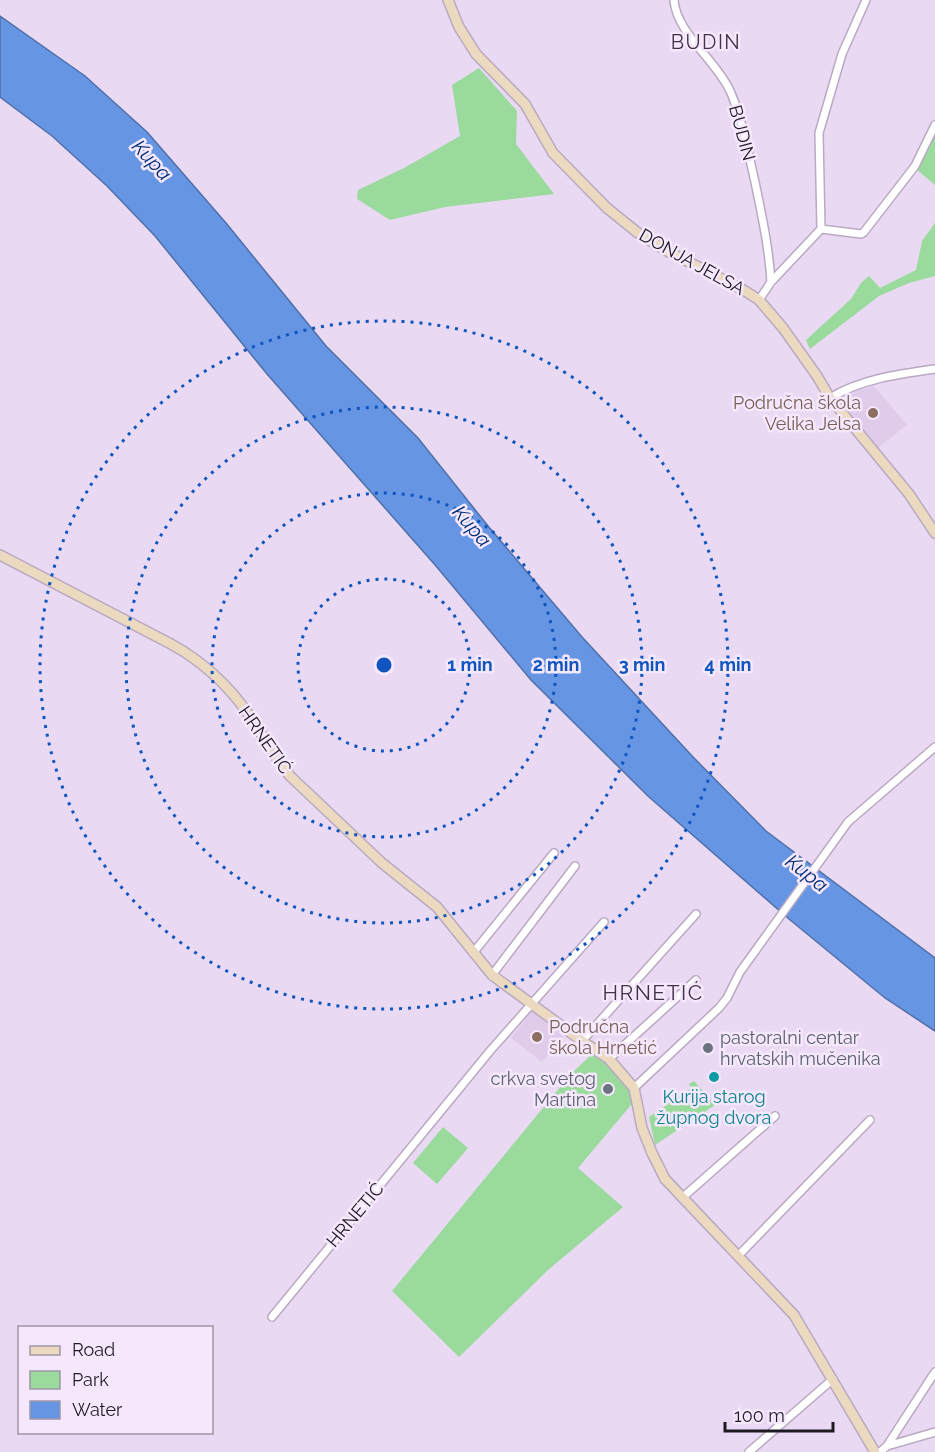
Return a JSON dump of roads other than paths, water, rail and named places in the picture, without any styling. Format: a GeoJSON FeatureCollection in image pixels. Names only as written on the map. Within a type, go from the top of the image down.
{"type":"FeatureCollection","features":[{"type":"Feature","properties":{"kind":"street","name":"DONJA JELSA"},"geometry":{"type":"LineString","coordinates":[[448,0],[459,27],[476,54],[525,104],[553,153],[607,207],[638,233],[665,250],[742,288],[759,300],[783,328],[830,398],[909,494],[935,533]]}},
{"type":"Feature","properties":{"kind":"street","name":"BUDIN"},"geometry":{"type":"LineString","coordinates":[[674,0],[675,12],[730,90],[740,116],[769,249],[771,282]]}},
{"type":"Feature","properties":{"kind":"street"},"geometry":{"type":"LineString","coordinates":[[866,0],[842,54],[819,133],[821,229],[861,234],[915,166],[935,125]]}},
{"type":"Feature","properties":{"kind":"street","name":"DONJA JELSA"},"geometry":{"type":"LineString","coordinates":[[759,300],[771,282],[821,229]]}},
{"type":"Feature","properties":{"kind":"street"},"geometry":{"type":"LineString","coordinates":[[830,398],[842,390],[861,383],[935,369]]}},
{"type":"Feature","properties":{"kind":"street","name":"HRNETIĆ"},"geometry":{"type":"LineString","coordinates":[[0,555],[171,644],[197,660],[224,685],[240,704],[290,776],[382,863],[437,907],[492,975],[609,1059],[634,1088],[642,1128],[665,1179],[794,1315],[875,1452]]}},
{"type":"Feature","properties":{"kind":"street"},"geometry":{"type":"LineString","coordinates":[[634,1088],[727,998],[756,948],[837,834],[935,747]]}},
{"type":"Feature","properties":{"kind":"street"},"geometry":{"type":"LineString","coordinates":[[473,953],[554,853]]}},
{"type":"Feature","properties":{"kind":"street"},"geometry":{"type":"LineString","coordinates":[[492,975],[575,866]]}},
{"type":"Feature","properties":{"kind":"street"},"geometry":{"type":"LineString","coordinates":[[582,1041],[696,914]]}},
{"type":"Feature","properties":{"kind":"street"},"geometry":{"type":"LineString","coordinates":[[531,1005],[604,922]]}},
{"type":"Feature","properties":{"kind":"street"},"geometry":{"type":"LineString","coordinates":[[609,1059],[696,980]]}},
{"type":"Feature","properties":{"kind":"street","name":"HRNETIĆ"},"geometry":{"type":"LineString","coordinates":[[272,1317],[490,1050],[531,1005]]}},
{"type":"Feature","properties":{"kind":"street"},"geometry":{"type":"LineString","coordinates":[[682,1198],[775,1116]]}},
{"type":"Feature","properties":{"kind":"street"},"geometry":{"type":"LineString","coordinates":[[738,1256],[870,1120]]}},
{"type":"Feature","properties":{"kind":"street"},"geometry":{"type":"LineString","coordinates":[[880,1452],[887,1446],[935,1372]]}},
{"type":"Feature","properties":{"kind":"street"},"geometry":{"type":"LineString","coordinates":[[749,1452],[832,1379]]}},
{"type":"Feature","properties":{"kind":"street"},"geometry":{"type":"LineString","coordinates":[[887,1446],[935,1432]]}},
{"type":"Feature","properties":{"kind":"water","name":"Kupa"},"geometry":{"type":"Polygon","coordinates":[[[0,16],[85,76],[147,132],[226,223],[326,346],[418,438],[488,526],[582,637],[694,758],[766,831],[935,958],[935,1031],[885,998],[789,919],[649,797],[531,680],[436,566],[267,374],[155,236],[107,186],[52,136],[0,97],[0,16]]]}},
{"type":"Feature","properties":{"kind":"place","name":"Područna škola Velika Jelsa"},"geometry":{"type":"Point","coordinates":[873,413]}},
{"type":"Feature","properties":{"kind":"place","name":"Područna škola Hrnetić"},"geometry":{"type":"Point","coordinates":[537,1037]}},
{"type":"Feature","properties":{"kind":"place","name":"pastoralni centar hrvatskih mučenika"},"geometry":{"type":"Point","coordinates":[708,1048]}},
{"type":"Feature","properties":{"kind":"place","name":"Kurija starog župnog dvora"},"geometry":{"type":"Point","coordinates":[714,1077]}},
{"type":"Feature","properties":{"kind":"place","name":"crkva svetog Martina"},"geometry":{"type":"Point","coordinates":[608,1089]}},
{"type":"Feature","properties":{"kind":"district","name":"BUDIN"},"geometry":{"type":"Point","coordinates":[706,42]}},
{"type":"Feature","properties":{"kind":"district","name":"HRNETIĆ"},"geometry":{"type":"Point","coordinates":[653,993]}}]}
